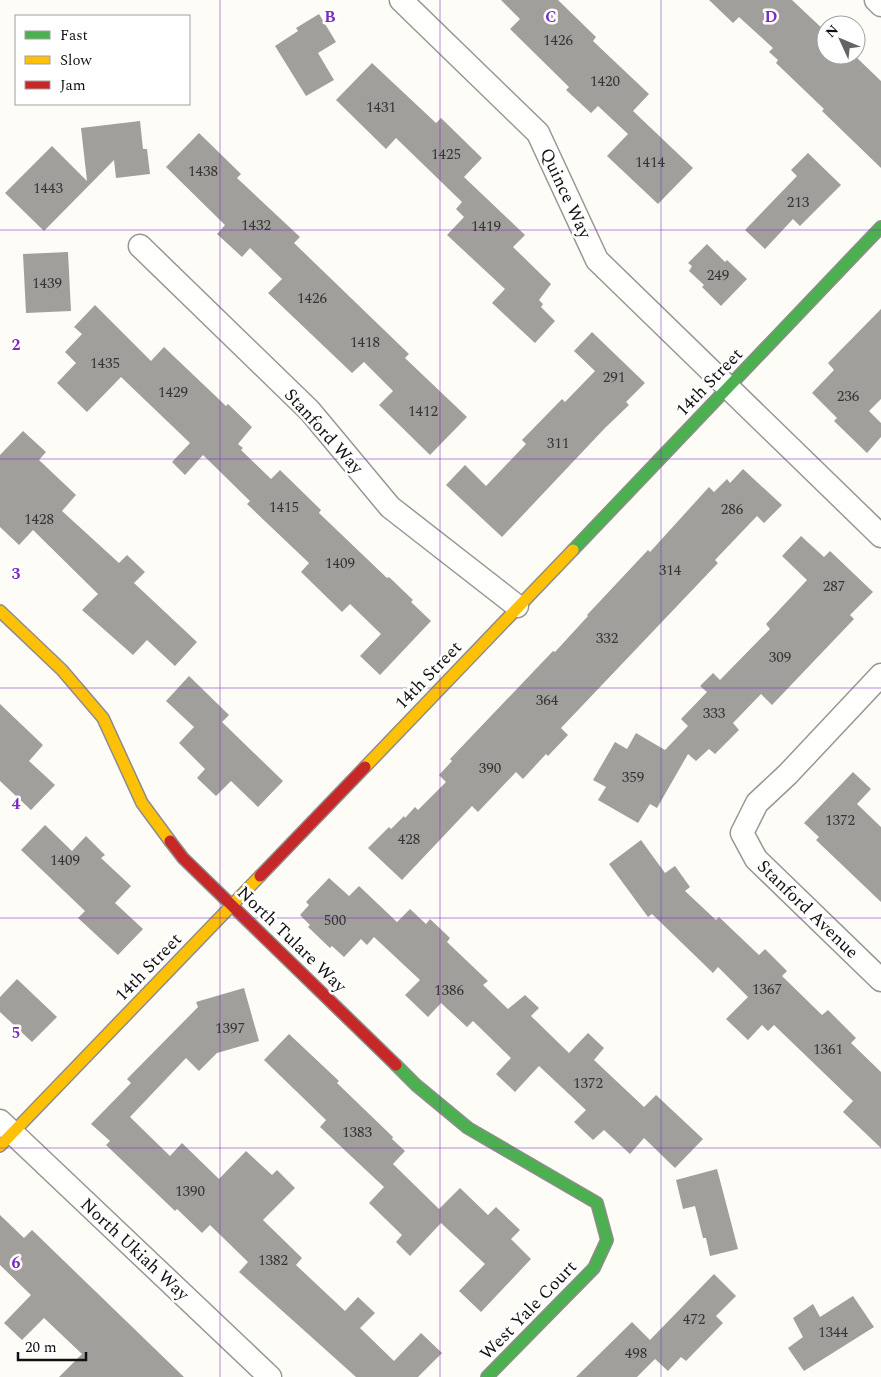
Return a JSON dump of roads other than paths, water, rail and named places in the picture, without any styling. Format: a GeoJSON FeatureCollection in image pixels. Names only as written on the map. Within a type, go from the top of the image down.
{"type":"FeatureCollection","features":[{"type":"Feature","properties":{"kind":"street","name":"Quince Way"},"geometry":{"type":"LineString","coordinates":[[401,0],[538,133],[597,260],[881,536]]}},
{"type":"Feature","properties":{"kind":"street"},"geometry":{"type":"LineString","coordinates":[[876,0],[881,5]]}},
{"type":"Feature","properties":{"kind":"street","name":"14th Street"},"geometry":{"type":"LineString","coordinates":[[4,1133],[232,906],[881,227]]}},
{"type":"Feature","properties":{"kind":"street","name":"Stanford Way"},"geometry":{"type":"LineString","coordinates":[[140,246],[310,411],[390,507],[517,606]]}},
{"type":"Feature","properties":{"kind":"street","name":"North Tulare Way"},"geometry":{"type":"LineString","coordinates":[[0,611],[62,670],[103,718],[142,803],[183,858],[416,1084],[468,1128],[597,1203],[607,1240]]}},
{"type":"Feature","properties":{"kind":"street","name":"Stanford Avenue"},"geometry":{"type":"LineString","coordinates":[[881,675],[788,774],[757,803],[742,834],[756,859],[881,980]]}},
{"type":"Feature","properties":{"kind":"street","name":"North Ukiah Way"},"geometry":{"type":"LineString","coordinates":[[4,1133],[270,1377]]}},
{"type":"Feature","properties":{"kind":"street","name":"West Yale Court"},"geometry":{"type":"LineString","coordinates":[[487,1377],[594,1268],[607,1240]]}}]}
